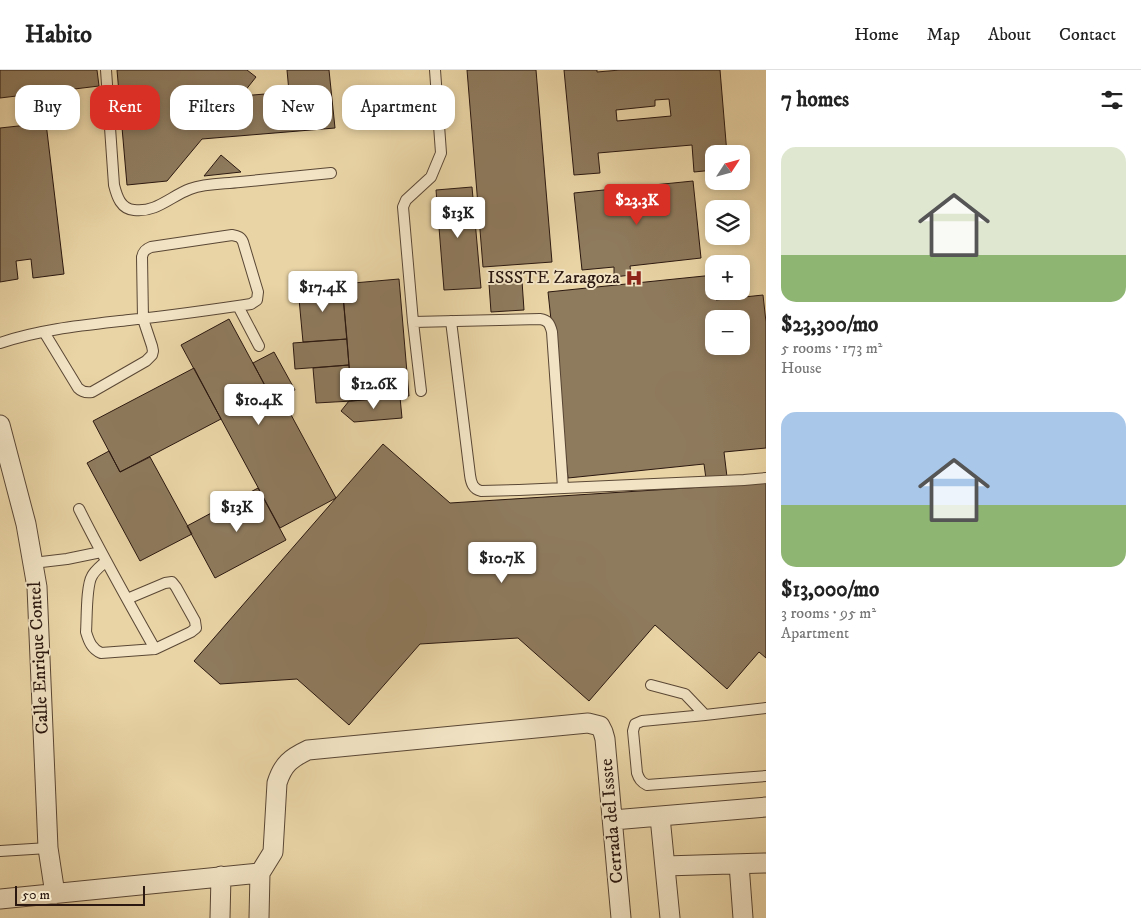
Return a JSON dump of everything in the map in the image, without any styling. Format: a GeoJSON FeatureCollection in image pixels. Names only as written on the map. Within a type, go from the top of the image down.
{"type":"FeatureCollection","features":[{"type":"Feature","properties":{"kind":"street","name":"Calle Enrique Contel"},"geometry":{"type":"LineString","coordinates":[[0,425],[26,524],[37,587],[48,848],[55,894]]}},
{"type":"Feature","properties":{"kind":"street","name":"Cerrada del Issste"},"geometry":{"type":"LineString","coordinates":[[260,873],[273,852],[277,783],[280,773],[286,764],[297,755],[308,750],[588,723],[600,726],[605,739],[621,918]]}},
{"type":"Feature","properties":{"kind":"street"},"geometry":{"type":"LineString","coordinates":[[612,820],[766,807]]}},
{"type":"Feature","properties":{"kind":"street"},"geometry":{"type":"LineString","coordinates":[[660,817],[670,918]]}},
{"type":"Feature","properties":{"kind":"street"},"geometry":{"type":"LineString","coordinates":[[665,866],[766,863]]}},
{"type":"Feature","properties":{"kind":"street"},"geometry":{"type":"LineString","coordinates":[[739,864],[743,918]]}},
{"type":"Feature","properties":{"kind":"street"},"geometry":{"type":"LineString","coordinates":[[0,900],[260,873],[259,918]]}},
{"type":"Feature","properties":{"kind":"street"},"geometry":{"type":"LineString","coordinates":[[220,876],[220,918]]}},
{"type":"Feature","properties":{"kind":"lane"},"geometry":{"type":"LineString","coordinates":[[106,70],[114,186],[117,198],[125,208],[141,210],[161,205],[181,193],[201,186],[332,173]]}},
{"type":"Feature","properties":{"kind":"lane"},"geometry":{"type":"LineString","coordinates":[[421,391],[403,207],[406,200],[431,176],[441,153],[436,70]]}},
{"type":"Feature","properties":{"kind":"lane"},"geometry":{"type":"LineString","coordinates":[[0,343],[44,332],[143,319],[251,304],[257,300],[258,296],[243,242],[241,238],[232,235],[146,249],[142,257],[143,319],[153,351],[146,361],[92,392],[82,392],[78,388],[44,332]]}},
{"type":"Feature","properties":{"kind":"lane"},"geometry":{"type":"LineString","coordinates":[[238,306],[259,346]]}},
{"type":"Feature","properties":{"kind":"lane"},"geometry":{"type":"LineString","coordinates":[[413,322],[540,319],[545,319],[548,322],[552,332],[563,488]]}},
{"type":"Feature","properties":{"kind":"lane"},"geometry":{"type":"LineString","coordinates":[[451,321],[470,475],[474,488],[481,491],[766,478]]}},
{"type":"Feature","properties":{"kind":"lane"},"geometry":{"type":"LineString","coordinates":[[79,509],[156,649]]}},
{"type":"Feature","properties":{"kind":"lane"},"geometry":{"type":"LineString","coordinates":[[33,563],[67,558],[104,557]]}},
{"type":"Feature","properties":{"kind":"lane"},"geometry":{"type":"LineString","coordinates":[[104,557],[89,583],[86,632],[91,646],[96,650],[101,653],[156,649],[196,628],[195,621],[172,582],[165,583],[127,599]]}},
{"type":"Feature","properties":{"kind":"lane"},"geometry":{"type":"LineString","coordinates":[[651,685],[684,694],[705,715]]}},
{"type":"Feature","properties":{"kind":"lane"},"geometry":{"type":"LineString","coordinates":[[766,708],[642,721],[635,724],[633,731],[638,773],[642,783],[652,785],[766,776]]}},
{"type":"Feature","properties":{"kind":"lane"},"geometry":{"type":"LineString","coordinates":[[0,851],[48,848]]}},
{"type":"Feature","properties":{"kind":"building"},"geometry":{"type":"Polygon","coordinates":[[[0,70],[97,70],[99,85],[90,85],[90,87],[80,88],[80,85],[15,85],[15,96],[0,98],[0,70]]]}},
{"type":"Feature","properties":{"kind":"building"},"geometry":{"type":"Polygon","coordinates":[[[117,70],[247,70],[256,77],[250,85],[170,85],[170,130],[253,130],[253,95],[263,94],[263,130],[311,130],[202,139],[167,181],[127,185],[122,130],[160,130],[160,85],[118,85],[117,70]]]}},
{"type":"Feature","properties":{"kind":"building"},"geometry":{"type":"Polygon","coordinates":[[[287,70],[329,70],[331,85],[288,85],[287,70]]]}},
{"type":"Feature","properties":{"kind":"building"},"geometry":{"type":"Polygon","coordinates":[[[467,70],[536,70],[552,262],[483,267],[467,70]]]}},
{"type":"Feature","properties":{"kind":"building"},"geometry":{"type":"Polygon","coordinates":[[[564,70],[597,70],[597,72],[620,70],[720,70],[726,145],[705,145],[705,171],[694,172],[692,145],[598,153],[600,173],[574,175],[564,70]],[[669,99],[655,100],[655,106],[616,110],[617,121],[671,116],[669,99]]]}},
{"type":"Feature","properties":{"kind":"building"},"geometry":{"type":"Polygon","coordinates":[[[332,99],[335,128],[332,128],[332,99]]]}},
{"type":"Feature","properties":{"kind":"building"},"geometry":{"type":"Polygon","coordinates":[[[15,126],[15,130],[47,130],[64,274],[33,278],[31,259],[16,261],[18,279],[0,282],[0,128],[15,126]]]}},
{"type":"Feature","properties":{"kind":"building"},"geometry":{"type":"Polygon","coordinates":[[[221,155],[241,172],[204,176],[221,155]]]}},
{"type":"Feature","properties":{"kind":"building"},"geometry":{"type":"Polygon","coordinates":[[[693,181],[701,258],[630,266],[631,275],[614,277],[614,267],[582,270],[574,193],[693,181]]]}},
{"type":"Feature","properties":{"kind":"building"},"geometry":{"type":"Polygon","coordinates":[[[472,187],[481,288],[444,290],[436,190],[472,187]]]}},
{"type":"Feature","properties":{"kind":"building"},"geometry":{"type":"Polygon","coordinates":[[[705,276],[705,300],[750,300],[750,296],[763,295],[766,322],[766,448],[724,452],[727,477],[706,479],[704,464],[568,478],[548,292],[705,276]]]}},
{"type":"Feature","properties":{"kind":"building"},"geometry":{"type":"Polygon","coordinates":[[[399,279],[409,396],[352,401],[342,284],[399,279]]]}},
{"type":"Feature","properties":{"kind":"building"},"geometry":{"type":"Polygon","coordinates":[[[522,281],[524,310],[491,312],[489,284],[522,281]]]}},
{"type":"Feature","properties":{"kind":"building"},"geometry":{"type":"Polygon","coordinates":[[[342,284],[347,339],[303,342],[298,288],[342,284]]]}},
{"type":"Feature","properties":{"kind":"building"},"geometry":{"type":"Polygon","coordinates":[[[229,319],[275,404],[283,400],[336,498],[280,528],[181,345],[229,319]]]}},
{"type":"Feature","properties":{"kind":"building"},"geometry":{"type":"Polygon","coordinates":[[[347,339],[349,365],[295,369],[293,343],[347,339]]]}},
{"type":"Feature","properties":{"kind":"building"},"geometry":{"type":"Polygon","coordinates":[[[274,352],[295,390],[273,401],[253,363],[274,352]]]}},
{"type":"Feature","properties":{"kind":"building"},"geometry":{"type":"Polygon","coordinates":[[[349,365],[352,401],[316,403],[313,368],[349,365]]]}},
{"type":"Feature","properties":{"kind":"building"},"geometry":{"type":"Polygon","coordinates":[[[194,368],[221,419],[120,472],[93,421],[194,368]]]}},
{"type":"Feature","properties":{"kind":"building"},"geometry":{"type":"Polygon","coordinates":[[[400,397],[402,418],[354,422],[341,411],[349,401],[400,397]]]}},
{"type":"Feature","properties":{"kind":"building"},"geometry":{"type":"Polygon","coordinates":[[[383,444],[450,503],[766,483],[766,658],[759,652],[727,689],[655,625],[589,701],[518,638],[420,644],[349,725],[297,679],[220,684],[194,661],[383,444]]]}},
{"type":"Feature","properties":{"kind":"building"},"geometry":{"type":"Polygon","coordinates":[[[109,451],[120,472],[150,457],[192,534],[140,561],[87,463],[109,451]]]}},
{"type":"Feature","properties":{"kind":"building"},"geometry":{"type":"Polygon","coordinates":[[[258,488],[286,540],[215,578],[187,526],[258,488]]]}},
{"type":"Feature","properties":{"kind":"place","name":"ISSSTE Zaragoza"},"geometry":{"type":"Point","coordinates":[634,278]}}]}
